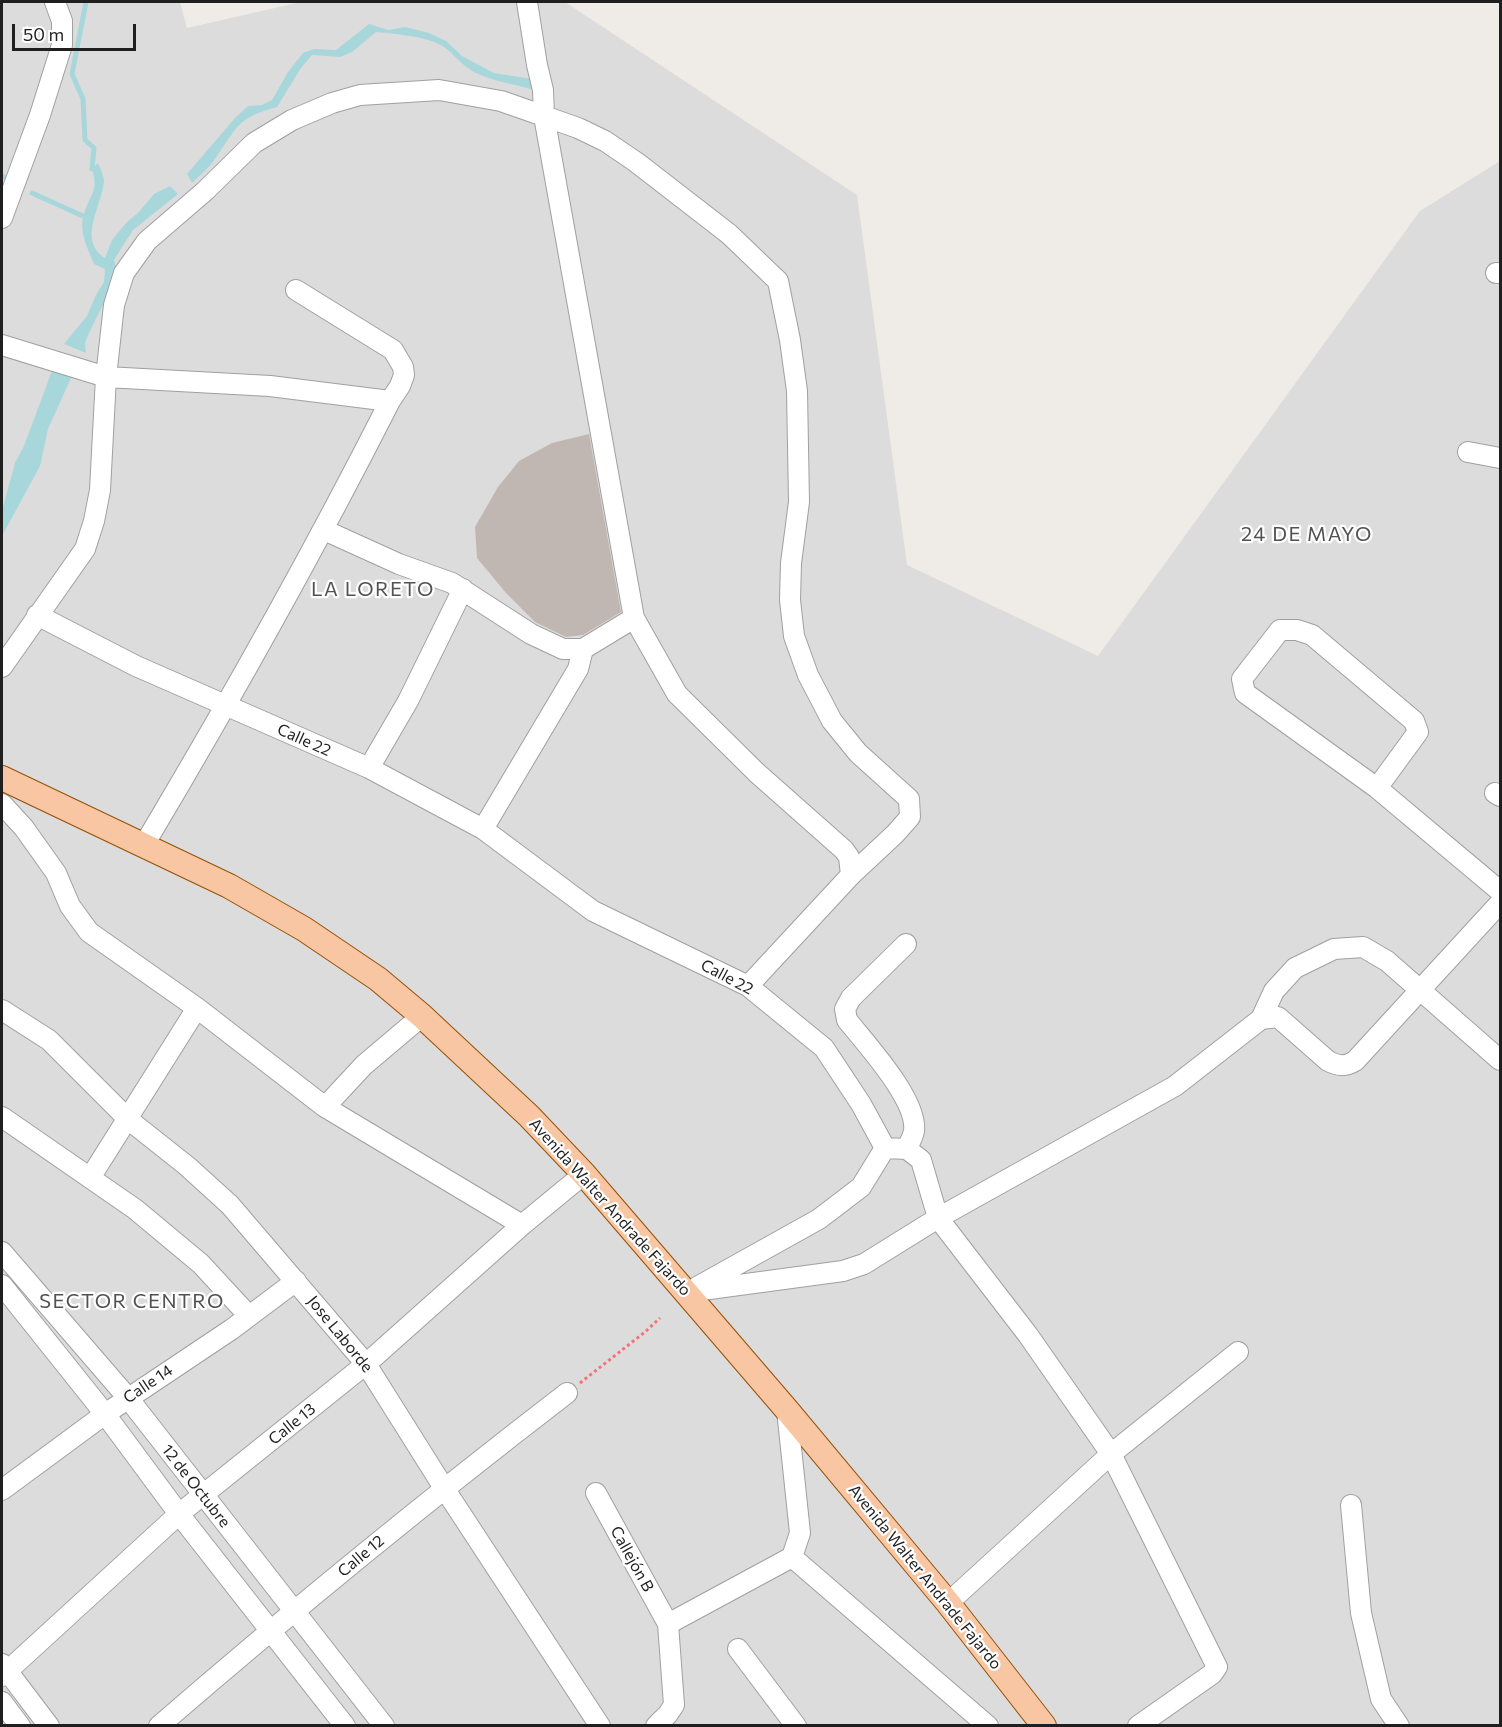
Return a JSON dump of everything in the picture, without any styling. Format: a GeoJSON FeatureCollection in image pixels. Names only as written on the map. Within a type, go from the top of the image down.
{"type":"FeatureCollection","features":[{"type":"Feature","properties":{"kind":"main road","name":"Avenida Walter Andrade Fajardo"},"geometry":{"type":"LineString","coordinates":[[2,778],[229,886],[304,929],[378,979],[422,1016],[529,1116],[584,1174],[787,1410],[948,1603],[1044,1725]]}},
{"type":"Feature","properties":{"kind":"street"},"geometry":{"type":"LineString","coordinates":[[2,218],[40,116],[62,45],[62,21],[54,2]]}},
{"type":"Feature","properties":{"kind":"street"},"geometry":{"type":"LineString","coordinates":[[527,2],[543,90],[544,116],[634,618],[677,694],[757,773],[844,850],[849,857],[851,875]]}},
{"type":"Feature","properties":{"kind":"street"},"geometry":{"type":"LineString","coordinates":[[2,668],[85,549],[94,521],[100,490],[106,377],[114,305],[124,273],[147,241],[205,191],[254,143],[292,120],[332,103],[360,95],[439,90],[501,101],[578,128],[605,141],[636,162],[729,234],[778,281],[797,391],[799,502],[791,563],[790,600],[794,636],[808,675],[832,721],[858,753],[909,799],[910,817],[896,834],[851,875],[748,986]]}},
{"type":"Feature","properties":{"kind":"street"},"geometry":{"type":"LineString","coordinates":[[144,845],[227,706],[324,530],[404,375],[403,367],[393,350],[296,291]]}},
{"type":"Feature","properties":{"kind":"street"},"geometry":{"type":"LineString","coordinates":[[2,345],[106,377],[270,386],[390,401]]}},
{"type":"Feature","properties":{"kind":"street"},"geometry":{"type":"LineString","coordinates":[[1468,452],[1500,458]]}},
{"type":"Feature","properties":{"kind":"street"},"geometry":{"type":"LineString","coordinates":[[324,530],[399,564],[452,583],[531,634],[563,649],[583,649],[634,618]]}},
{"type":"Feature","properties":{"kind":"street"},"geometry":{"type":"LineString","coordinates":[[369,768],[408,702],[463,589]]}},
{"type":"Feature","properties":{"kind":"street","name":"Calle 22"},"geometry":{"type":"LineString","coordinates":[[37,615],[136,666],[369,768],[483,829],[593,911],[748,986],[824,1048],[861,1104],[885,1149]]}},
{"type":"Feature","properties":{"kind":"street"},"geometry":{"type":"LineString","coordinates":[[1377,788],[1418,732],[1414,721],[1311,635],[1297,630],[1280,630],[1242,679],[1245,693],[1377,788],[1500,891]]}},
{"type":"Feature","properties":{"kind":"street"},"geometry":{"type":"LineString","coordinates":[[483,829],[578,669],[583,649]]}},
{"type":"Feature","properties":{"kind":"street","name":"Avenida Walter Andrade Fajardo"},"geometry":{"type":"LineString","coordinates":[[2,766],[71,810]]}},
{"type":"Feature","properties":{"kind":"street","name":"Avenida Walter Andrade Fajardo"},"geometry":{"type":"LineString","coordinates":[[2,792],[71,810]]}},
{"type":"Feature","properties":{"kind":"street"},"geometry":{"type":"LineString","coordinates":[[2,804],[24,828],[56,873],[70,906],[89,932],[197,1008],[325,1107],[522,1226]]}},
{"type":"Feature","properties":{"kind":"street"},"geometry":{"type":"LineString","coordinates":[[1261,1018],[1278,1017],[1328,1061],[1337,1066],[1348,1065],[1422,990],[1500,903]]}},
{"type":"Feature","properties":{"kind":"street"},"geometry":{"type":"LineString","coordinates":[[906,944],[851,998],[845,1009],[847,1020],[897,1083],[912,1113],[914,1131],[907,1149]]}},
{"type":"Feature","properties":{"kind":"street"},"geometry":{"type":"LineString","coordinates":[[687,1292],[843,1271],[864,1264],[938,1218],[1175,1086],[1261,1018],[1274,991],[1295,968],[1334,949],[1363,947],[1388,961],[1500,1060]]}},
{"type":"Feature","properties":{"kind":"street"},"geometry":{"type":"LineString","coordinates":[[90,1178],[129,1120],[197,1008]]}},
{"type":"Feature","properties":{"kind":"street","name":"Jose Laborde"},"geometry":{"type":"LineString","coordinates":[[2,1010],[49,1040],[129,1120],[187,1166],[230,1205],[366,1364],[444,1488],[600,1725]]}},
{"type":"Feature","properties":{"kind":"street"},"geometry":{"type":"LineString","coordinates":[[325,1107],[364,1065],[422,1016]]}},
{"type":"Feature","properties":{"kind":"street"},"geometry":{"type":"LineString","coordinates":[[4,1123],[135,1209],[201,1264],[249,1316]]}},
{"type":"Feature","properties":{"kind":"street"},"geometry":{"type":"LineString","coordinates":[[687,1292],[819,1219],[861,1187],[885,1149],[907,1149],[921,1160],[938,1218],[1028,1335],[1111,1454],[1217,1667],[1212,1674],[1138,1725]]}},
{"type":"Feature","properties":{"kind":"street","name":"Calle 13"},"geometry":{"type":"LineString","coordinates":[[3,1670],[179,1514],[366,1364],[584,1174]]}},
{"type":"Feature","properties":{"kind":"street","name":"12 de Octubre"},"geometry":{"type":"LineString","coordinates":[[2,1252],[128,1398],[384,1725]]}},
{"type":"Feature","properties":{"kind":"street","name":"Calle 14"},"geometry":{"type":"LineString","coordinates":[[2,1491],[105,1413],[249,1316],[296,1281]]}},
{"type":"Feature","properties":{"kind":"street","name":"12 de Octubre"},"geometry":{"type":"LineString","coordinates":[[2,1285],[105,1413],[179,1514],[345,1725]]}},
{"type":"Feature","properties":{"kind":"street"},"geometry":{"type":"LineString","coordinates":[[948,1603],[1111,1454],[1238,1352]]}},
{"type":"Feature","properties":{"kind":"street","name":"Calle 12"},"geometry":{"type":"LineString","coordinates":[[159,1725],[269,1630],[444,1488],[567,1393]]}},
{"type":"Feature","properties":{"kind":"street"},"geometry":{"type":"LineString","coordinates":[[656,1725],[674,1705],[668,1624],[792,1557],[800,1533],[787,1410]]}},
{"type":"Feature","properties":{"kind":"street","name":"Callejón B"},"geometry":{"type":"LineString","coordinates":[[596,1493],[668,1624]]}},
{"type":"Feature","properties":{"kind":"street"},"geometry":{"type":"LineString","coordinates":[[1351,1505],[1361,1613],[1381,1699],[1400,1725]]}},
{"type":"Feature","properties":{"kind":"street"},"geometry":{"type":"LineString","coordinates":[[792,1557],[988,1725]]}},
{"type":"Feature","properties":{"kind":"street"},"geometry":{"type":"LineString","coordinates":[[738,1649],[796,1725]]}},
{"type":"Feature","properties":{"kind":"street"},"geometry":{"type":"LineString","coordinates":[[3,1670],[50,1725]]}},
{"type":"Feature","properties":{"kind":"street"},"geometry":{"type":"LineString","coordinates":[[2,1702],[20,1725]]}},
{"type":"Feature","properties":{"kind":"path"},"geometry":{"type":"LineString","coordinates":[[567,1393],[660,1318]]}},
{"type":"Feature","properties":{"kind":"shaded area"},"geometry":{"type":"Polygon","coordinates":[[[2,2],[180,2],[187,28],[301,2],[565,2],[857,195],[907,565],[1098,656],[1420,211],[1500,161],[1500,1725],[2,1726],[2,2]]]}},
{"type":"Feature","properties":{"kind":"water"},"geometry":{"type":"Polygon","coordinates":[[[369,24],[388,30],[405,27],[429,33],[446,41],[462,56],[494,73],[532,79],[534,90],[476,73],[448,50],[433,42],[414,36],[376,32],[352,52],[340,57],[312,55],[301,68],[277,107],[253,115],[239,125],[213,162],[192,183],[187,174],[248,106],[262,105],[272,100],[288,72],[303,53],[314,49],[336,50],[369,24]]]}},
{"type":"Feature","properties":{"kind":"water"},"geometry":{"type":"Polygon","coordinates":[[[98,163],[104,181],[92,232],[97,251],[105,258],[112,240],[154,194],[170,186],[178,194],[133,230],[114,260],[116,269],[109,293],[85,343],[86,353],[64,344],[87,316],[104,282],[105,269],[94,264],[84,239],[82,226],[95,183],[92,169],[98,163]]]}},
{"type":"Feature","properties":{"kind":"water"},"geometry":{"type":"Polygon","coordinates":[[[53,368],[71,378],[48,429],[40,466],[2,536],[2,510],[15,463],[24,446],[53,368]]]}},
{"type":"Feature","properties":{"kind":"building"},"geometry":{"type":"Polygon","coordinates":[[[589,434],[621,612],[583,635],[566,637],[535,622],[506,593],[477,558],[475,527],[498,487],[519,461],[552,443],[589,434]]]}},
{"type":"Feature","properties":{"kind":"waterway"},"geometry":{"type":"LineString","coordinates":[[86,2],[72,74],[83,99],[85,140],[94,148],[92,169]]}},
{"type":"Feature","properties":{"kind":"waterway"},"geometry":{"type":"LineString","coordinates":[[32,193],[83,216]]}},
{"type":"Feature","properties":{"kind":"district","name":"24 DE MAYO"},"geometry":{"type":"Point","coordinates":[1307,534]}},
{"type":"Feature","properties":{"kind":"district","name":"LA LORETO"},"geometry":{"type":"Point","coordinates":[373,589]}},
{"type":"Feature","properties":{"kind":"district","name":"SECTOR CENTRO"},"geometry":{"type":"Point","coordinates":[132,1301]}}]}
